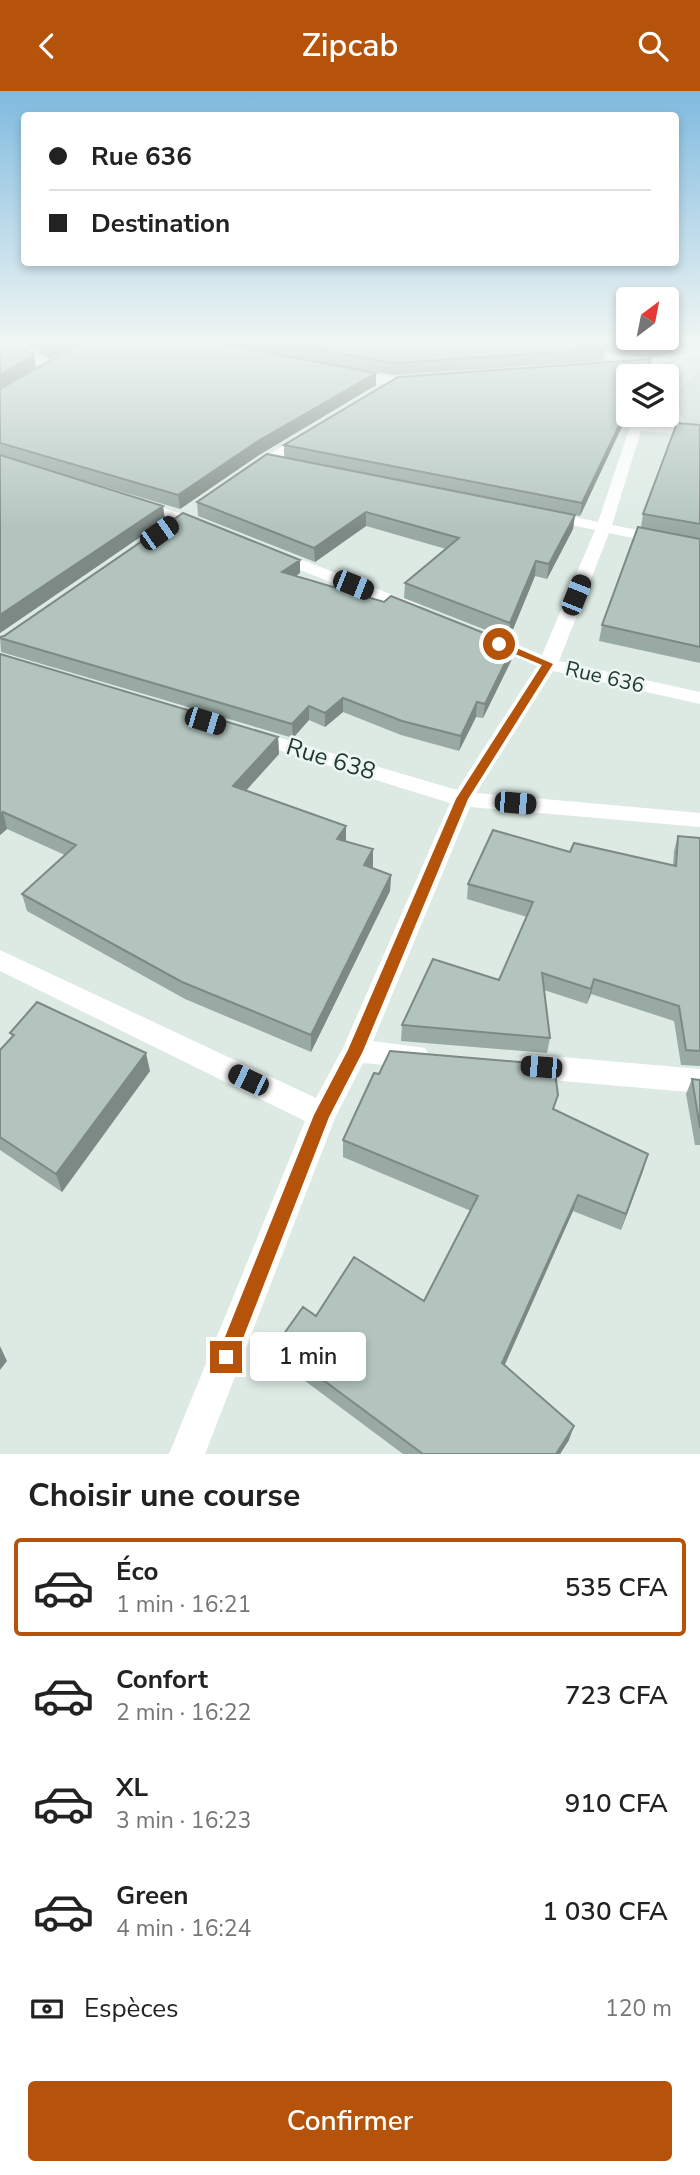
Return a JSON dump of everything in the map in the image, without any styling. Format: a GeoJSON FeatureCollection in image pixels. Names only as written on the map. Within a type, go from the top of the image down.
{"type":"FeatureCollection","features":[{"type":"Feature","properties":{"kind":"street"},"geometry":{"type":"LineString","coordinates":[[234,482],[324,425]]}},
{"type":"Feature","properties":{"kind":"street"},"geometry":{"type":"LineString","coordinates":[[187,1454],[322,1115],[355,1051],[462,799],[548,664],[604,527],[637,427]]}},
{"type":"Feature","properties":{"kind":"street"},"geometry":{"type":"LineString","coordinates":[[672,427],[700,432]]}},
{"type":"Feature","properties":{"kind":"street"},"geometry":{"type":"LineString","coordinates":[[265,460],[292,466]]}},
{"type":"Feature","properties":{"kind":"street"},"geometry":{"type":"LineString","coordinates":[[117,497],[219,532]]}},
{"type":"Feature","properties":{"kind":"street"},"geometry":{"type":"LineString","coordinates":[[536,514],[700,548]]}},
{"type":"Feature","properties":{"kind":"street"},"geometry":{"type":"LineString","coordinates":[[257,547],[434,618]]}},
{"type":"Feature","properties":{"kind":"street","name":"Rue 636"},"geometry":{"type":"LineString","coordinates":[[472,633],[548,664],[700,698]]}},
{"type":"Feature","properties":{"kind":"street","name":"Rue 638"},"geometry":{"type":"LineString","coordinates":[[237,731],[462,799],[700,820]]}},
{"type":"Feature","properties":{"kind":"street"},"geometry":{"type":"LineString","coordinates":[[0,960],[322,1115]]}},
{"type":"Feature","properties":{"kind":"street"},"geometry":{"type":"LineString","coordinates":[[355,1051],[438,1058]]}},
{"type":"Feature","properties":{"kind":"street"},"geometry":{"type":"LineString","coordinates":[[507,1065],[700,1081]]}},
{"type":"Feature","properties":{"kind":"shaded area"},"geometry":{"type":"Polygon","coordinates":[[[679,404],[700,404],[700,426],[687,425],[679,411],[679,404]]]}},
{"type":"Feature","properties":{"kind":"building"},"geometry":{"type":"Polygon","coordinates":[[[0,404],[323,404],[258,441],[178,495],[0,443],[0,404]]]}},
{"type":"Feature","properties":{"kind":"building"},"geometry":{"type":"Polygon","coordinates":[[[353,404],[616,404],[616,427],[618,427],[582,503],[284,445],[353,404]]]}},
{"type":"Feature","properties":{"kind":"building"},"geometry":{"type":"Polygon","coordinates":[[[679,423],[700,425],[700,524],[643,514],[676,427],[679,427],[679,423]]]}},
{"type":"Feature","properties":{"kind":"building"},"geometry":{"type":"Polygon","coordinates":[[[267,454],[575,515],[549,564],[536,561],[510,623],[405,583],[459,538],[366,512],[314,548],[197,502],[267,454]]]}},
{"type":"Feature","properties":{"kind":"building"},"geometry":{"type":"Polygon","coordinates":[[[0,455],[163,506],[0,615],[0,455]]]}},
{"type":"Feature","properties":{"kind":"building"},"geometry":{"type":"Polygon","coordinates":[[[183,513],[300,560],[282,572],[384,602],[391,596],[514,645],[485,704],[477,702],[461,736],[402,721],[343,698],[325,713],[309,706],[292,724],[0,638],[183,513]]]}},
{"type":"Feature","properties":{"kind":"building"},"geometry":{"type":"Polygon","coordinates":[[[638,527],[700,539],[700,647],[602,625],[638,527]]]}},
{"type":"Feature","properties":{"kind":"building"},"geometry":{"type":"Polygon","coordinates":[[[0,654],[278,737],[233,786],[346,826],[337,839],[373,849],[364,865],[391,875],[311,1035],[182,982],[22,894],[76,845],[3,812],[0,814],[0,654]]]}},
{"type":"Feature","properties":{"kind":"building"},"geometry":{"type":"Polygon","coordinates":[[[493,830],[570,852],[574,843],[676,866],[678,836],[700,838],[700,1051],[686,1050],[679,1006],[594,979],[591,989],[542,973],[550,1038],[402,1025],[433,959],[499,980],[533,902],[468,884],[493,830]]]}},
{"type":"Feature","properties":{"kind":"building"},"geometry":{"type":"Polygon","coordinates":[[[37,1002],[146,1053],[56,1174],[0,1137],[0,1050],[14,1035],[10,1033],[37,1002]]]}},
{"type":"Feature","properties":{"kind":"building"},"geometry":{"type":"Polygon","coordinates":[[[390,1051],[554,1065],[558,1095],[553,1109],[648,1154],[626,1214],[578,1195],[502,1363],[574,1426],[556,1454],[423,1454],[276,1345],[303,1307],[316,1316],[354,1257],[424,1301],[478,1196],[343,1140],[374,1073],[379,1074],[390,1051]]]}},
{"type":"Feature","properties":{"kind":"building"},"geometry":{"type":"Polygon","coordinates":[[[692,1079],[700,1080],[700,1128],[692,1079]]]}},
{"type":"Feature","properties":{"kind":"route"},"geometry":{"type":"LineString","coordinates":[[226,1357],[322,1115],[355,1051],[462,799],[548,664],[499,644]]}}]}
